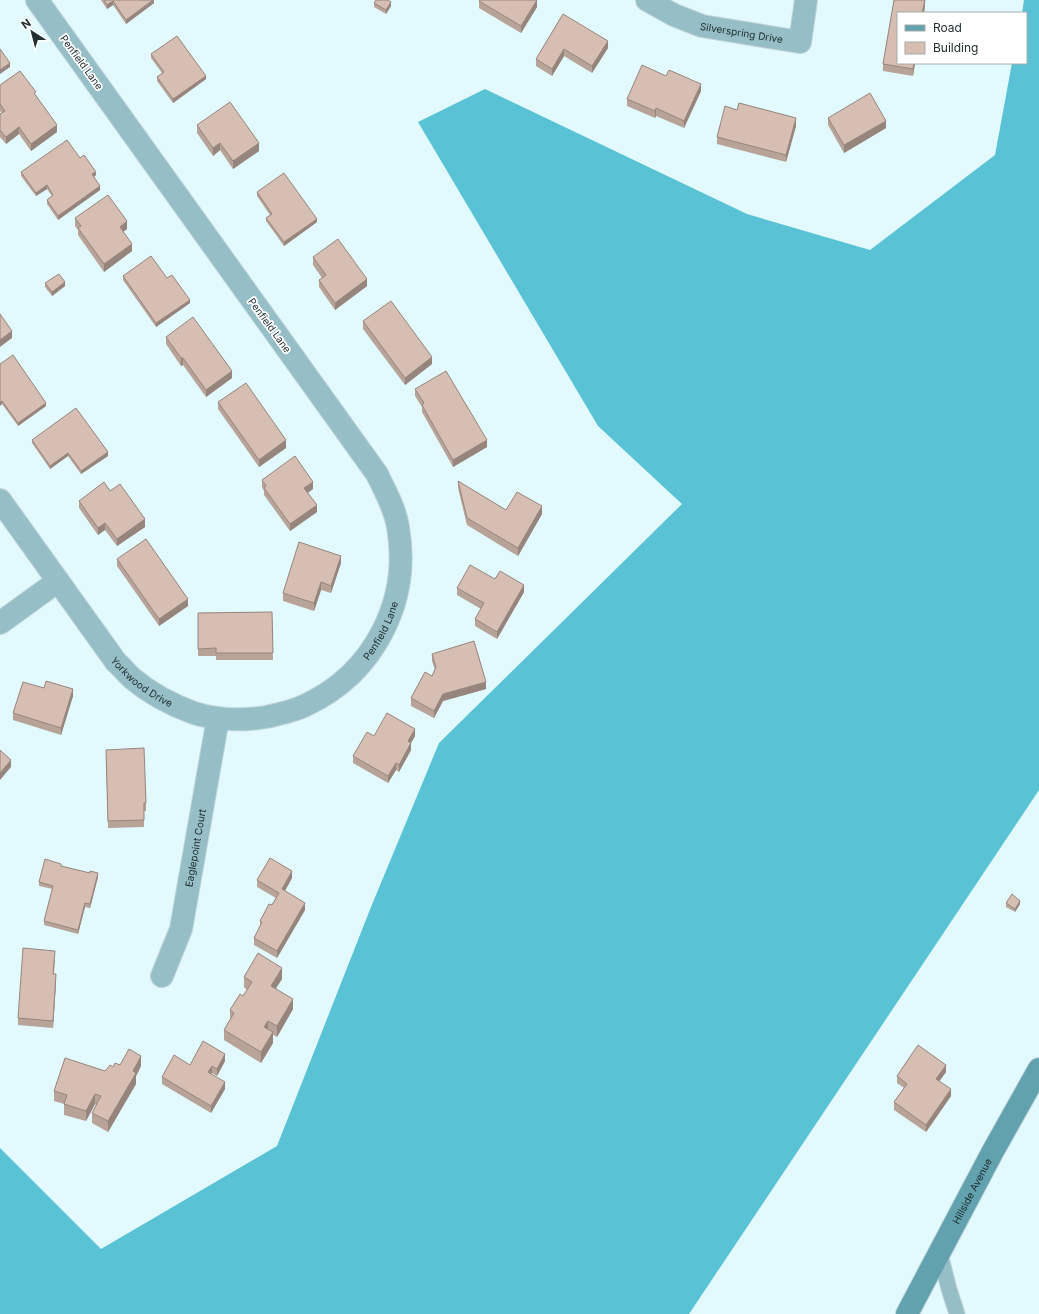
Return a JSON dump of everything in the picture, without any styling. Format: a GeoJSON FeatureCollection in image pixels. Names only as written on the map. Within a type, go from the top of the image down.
{"type":"FeatureCollection","features":[{"type":"Feature","properties":{"kind":"street","name":"Penfield Lane"},"geometry":{"type":"LineString","coordinates":[[37,0],[377,474],[392,505],[398,527],[401,561],[397,595],[385,628],[374,647],[352,674]]}},
{"type":"Feature","properties":{"kind":"street","name":"Silverspring Drive"},"geometry":{"type":"LineString","coordinates":[[647,0],[674,16],[702,26],[800,42],[806,0]]}},
{"type":"Feature","properties":{"kind":"street","name":"Yorkwood Drive"},"geometry":{"type":"LineString","coordinates":[[0,500],[116,662],[133,679],[162,699],[195,713],[218,718],[252,719],[285,713],[306,705],[326,694],[352,674]]}},
{"type":"Feature","properties":{"kind":"street"},"geometry":{"type":"LineString","coordinates":[[0,623],[58,581]]}},
{"type":"Feature","properties":{"kind":"street","name":"Eaglepoint Court"},"geometry":{"type":"LineString","coordinates":[[162,976],[181,929],[218,718]]}},
{"type":"Feature","properties":{"kind":"street","name":"Hillside Avenue"},"geometry":{"type":"LineString","coordinates":[[908,1314],[993,1151],[1039,1069]]}},
{"type":"Feature","properties":{"kind":"lane"},"geometry":{"type":"LineString","coordinates":[[940,1254],[948,1289],[957,1314]]}},
{"type":"Feature","properties":{"kind":"shaded area"},"geometry":{"type":"Polygon","coordinates":[[[1024,0],[1039,0],[1039,790],[689,1314],[0,1314],[0,1148],[101,1249],[277,1146],[371,907],[439,743],[682,504],[598,426],[418,122],[485,89],[747,214],[870,250],[995,155],[1012,64],[1027,64],[1027,12],[1022,12],[1024,0]]]}},
{"type":"Feature","properties":{"kind":"building"},"geometry":{"type":"Polygon","coordinates":[[[104,0],[153,0],[126,20],[113,1],[107,5],[104,0]]]}},
{"type":"Feature","properties":{"kind":"building"},"geometry":{"type":"Polygon","coordinates":[[[376,0],[388,0],[391,2],[386,10],[374,3],[376,0]]]}},
{"type":"Feature","properties":{"kind":"building"},"geometry":{"type":"Polygon","coordinates":[[[537,0],[521,26],[479,1],[537,0]]]}},
{"type":"Feature","properties":{"kind":"building"},"geometry":{"type":"Polygon","coordinates":[[[894,0],[925,0],[922,12],[897,12],[897,64],[914,64],[913,69],[883,64],[894,0]]]}},
{"type":"Feature","properties":{"kind":"building"},"geometry":{"type":"Polygon","coordinates":[[[563,14],[608,41],[592,66],[564,49],[552,69],[536,59],[563,14]]]}},
{"type":"Feature","properties":{"kind":"building"},"geometry":{"type":"Polygon","coordinates":[[[177,36],[206,76],[173,99],[157,77],[164,72],[151,54],[177,36]]]}},
{"type":"Feature","properties":{"kind":"building"},"geometry":{"type":"Polygon","coordinates":[[[0,49],[10,63],[0,70],[0,49]]]}},
{"type":"Feature","properties":{"kind":"building"},"geometry":{"type":"Polygon","coordinates":[[[642,65],[666,76],[669,70],[701,84],[684,121],[656,108],[655,111],[627,99],[642,65]]]}},
{"type":"Feature","properties":{"kind":"building"},"geometry":{"type":"Polygon","coordinates":[[[20,71],[36,92],[34,93],[57,125],[31,144],[19,127],[6,137],[0,130],[0,114],[5,111],[0,104],[0,85],[20,71]]]}},
{"type":"Feature","properties":{"kind":"building"},"geometry":{"type":"Polygon","coordinates":[[[870,93],[886,121],[844,145],[828,118],[870,93]]]}},
{"type":"Feature","properties":{"kind":"building"},"geometry":{"type":"Polygon","coordinates":[[[230,102],[259,143],[233,161],[220,143],[213,148],[197,125],[230,102]]]}},
{"type":"Feature","properties":{"kind":"building"},"geometry":{"type":"Polygon","coordinates":[[[739,103],[796,118],[786,155],[717,137],[725,106],[737,110],[739,103]]]}},
{"type":"Feature","properties":{"kind":"building"},"geometry":{"type":"Polygon","coordinates":[[[67,140],[80,158],[84,155],[96,172],[92,174],[100,186],[58,216],[47,200],[53,195],[47,185],[36,193],[21,172],[67,140]]]}},
{"type":"Feature","properties":{"kind":"building"},"geometry":{"type":"Polygon","coordinates":[[[284,173],[317,219],[284,242],[266,218],[272,214],[257,192],[284,173]]]}},
{"type":"Feature","properties":{"kind":"building"},"geometry":{"type":"Polygon","coordinates":[[[108,195],[127,221],[120,227],[132,244],[104,264],[78,228],[81,226],[75,218],[108,195]]]}},
{"type":"Feature","properties":{"kind":"building"},"geometry":{"type":"Polygon","coordinates":[[[338,239],[367,279],[335,303],[319,280],[326,275],[313,257],[338,239]]]}},
{"type":"Feature","properties":{"kind":"building"},"geometry":{"type":"Polygon","coordinates":[[[151,256],[167,278],[172,275],[190,300],[156,323],[123,276],[151,256]]]}},
{"type":"Feature","properties":{"kind":"building"},"geometry":{"type":"Polygon","coordinates":[[[59,274],[65,282],[52,292],[45,283],[59,274]]]}},
{"type":"Feature","properties":{"kind":"building"},"geometry":{"type":"Polygon","coordinates":[[[391,301],[432,357],[405,378],[363,321],[391,301]]]}},
{"type":"Feature","properties":{"kind":"building"},"geometry":{"type":"Polygon","coordinates":[[[0,314],[12,331],[0,340],[0,314]]]}},
{"type":"Feature","properties":{"kind":"building"},"geometry":{"type":"Polygon","coordinates":[[[193,317],[232,371],[206,390],[166,337],[193,317]]]}},
{"type":"Feature","properties":{"kind":"building"},"geometry":{"type":"Polygon","coordinates":[[[13,355],[46,403],[18,423],[2,401],[0,402],[0,364],[13,355]]]}},
{"type":"Feature","properties":{"kind":"building"},"geometry":{"type":"Polygon","coordinates":[[[446,371],[487,440],[453,460],[422,405],[424,403],[415,389],[446,371]]]}},
{"type":"Feature","properties":{"kind":"building"},"geometry":{"type":"Polygon","coordinates":[[[246,383],[286,440],[259,460],[218,402],[246,383]]]}},
{"type":"Feature","properties":{"kind":"building"},"geometry":{"type":"Polygon","coordinates":[[[76,408],[108,452],[81,471],[68,453],[50,466],[32,440],[76,408]]]}},
{"type":"Feature","properties":{"kind":"building"},"geometry":{"type":"Polygon","coordinates":[[[295,456],[313,482],[304,488],[317,505],[290,524],[264,488],[266,486],[262,480],[295,456]]]}},
{"type":"Feature","properties":{"kind":"building"},"geometry":{"type":"Polygon","coordinates":[[[458,481],[506,510],[517,492],[542,506],[518,548],[467,518],[458,481]]]}},
{"type":"Feature","properties":{"kind":"building"},"geometry":{"type":"Polygon","coordinates":[[[104,482],[110,491],[120,484],[145,519],[117,539],[105,523],[98,528],[79,501],[104,482]]]}},
{"type":"Feature","properties":{"kind":"building"},"geometry":{"type":"Polygon","coordinates":[[[146,539],[188,599],[159,619],[117,559],[146,539]]]}},
{"type":"Feature","properties":{"kind":"building"},"geometry":{"type":"Polygon","coordinates":[[[299,542],[341,556],[331,586],[321,582],[314,603],[283,593],[299,542]]]}},
{"type":"Feature","properties":{"kind":"building"},"geometry":{"type":"Polygon","coordinates":[[[470,565],[495,579],[500,571],[524,585],[497,632],[475,619],[484,603],[457,588],[470,565]]]}},
{"type":"Feature","properties":{"kind":"building"},"geometry":{"type":"Polygon","coordinates":[[[272,612],[273,653],[216,653],[216,648],[198,649],[198,613],[272,612]]]}},
{"type":"Feature","properties":{"kind":"building"},"geometry":{"type":"Polygon","coordinates":[[[474,641],[486,682],[443,694],[434,711],[411,698],[425,672],[432,676],[436,667],[432,654],[474,641]]]}},
{"type":"Feature","properties":{"kind":"building"},"geometry":{"type":"Polygon","coordinates":[[[46,681],[73,689],[61,728],[13,713],[23,682],[44,688],[46,681]]]}},
{"type":"Feature","properties":{"kind":"building"},"geometry":{"type":"Polygon","coordinates":[[[387,713],[415,729],[408,741],[411,743],[399,765],[396,763],[388,776],[353,756],[367,732],[374,736],[387,713]]]}},
{"type":"Feature","properties":{"kind":"building"},"geometry":{"type":"Polygon","coordinates":[[[144,748],[146,803],[144,803],[144,820],[108,821],[106,750],[144,748]]]}},
{"type":"Feature","properties":{"kind":"building"},"geometry":{"type":"Polygon","coordinates":[[[0,750],[11,760],[0,773],[0,750]]]}},
{"type":"Feature","properties":{"kind":"building"},"geometry":{"type":"Polygon","coordinates":[[[270,858],[292,871],[282,889],[305,903],[277,951],[254,938],[262,922],[260,921],[269,904],[272,905],[279,893],[257,880],[270,858]]]}},
{"type":"Feature","properties":{"kind":"building"},"geometry":{"type":"Polygon","coordinates":[[[45,859],[61,864],[61,866],[90,873],[90,871],[98,873],[90,904],[85,903],[78,930],[44,921],[53,886],[39,882],[45,859]]]}},
{"type":"Feature","properties":{"kind":"building"},"geometry":{"type":"Polygon","coordinates":[[[1012,894],[1020,901],[1015,909],[1006,903],[1012,894]]]}},
{"type":"Feature","properties":{"kind":"building"},"geometry":{"type":"Polygon","coordinates":[[[23,948],[55,951],[53,974],[56,974],[53,1021],[18,1018],[23,948]]]}},
{"type":"Feature","properties":{"kind":"building"},"geometry":{"type":"Polygon","coordinates":[[[258,953],[282,968],[271,986],[293,999],[277,1026],[268,1021],[264,1027],[273,1032],[261,1052],[224,1030],[234,1013],[230,1010],[240,994],[243,996],[252,982],[244,977],[258,953]]]}},
{"type":"Feature","properties":{"kind":"building"},"geometry":{"type":"Polygon","coordinates":[[[203,1041],[225,1054],[217,1069],[212,1066],[208,1072],[225,1082],[211,1106],[162,1077],[174,1055],[190,1065],[203,1041]]]}},
{"type":"Feature","properties":{"kind":"building"},"geometry":{"type":"Polygon","coordinates":[[[918,1045],[946,1065],[936,1079],[951,1089],[926,1125],[894,1102],[907,1084],[897,1076],[918,1045]]]}},
{"type":"Feature","properties":{"kind":"building"},"geometry":{"type":"Polygon","coordinates":[[[129,1049],[141,1056],[133,1071],[136,1073],[108,1121],[92,1113],[101,1096],[95,1094],[86,1111],[64,1104],[67,1095],[54,1091],[65,1058],[105,1071],[110,1065],[113,1067],[115,1063],[120,1065],[129,1049]]]}}]}
